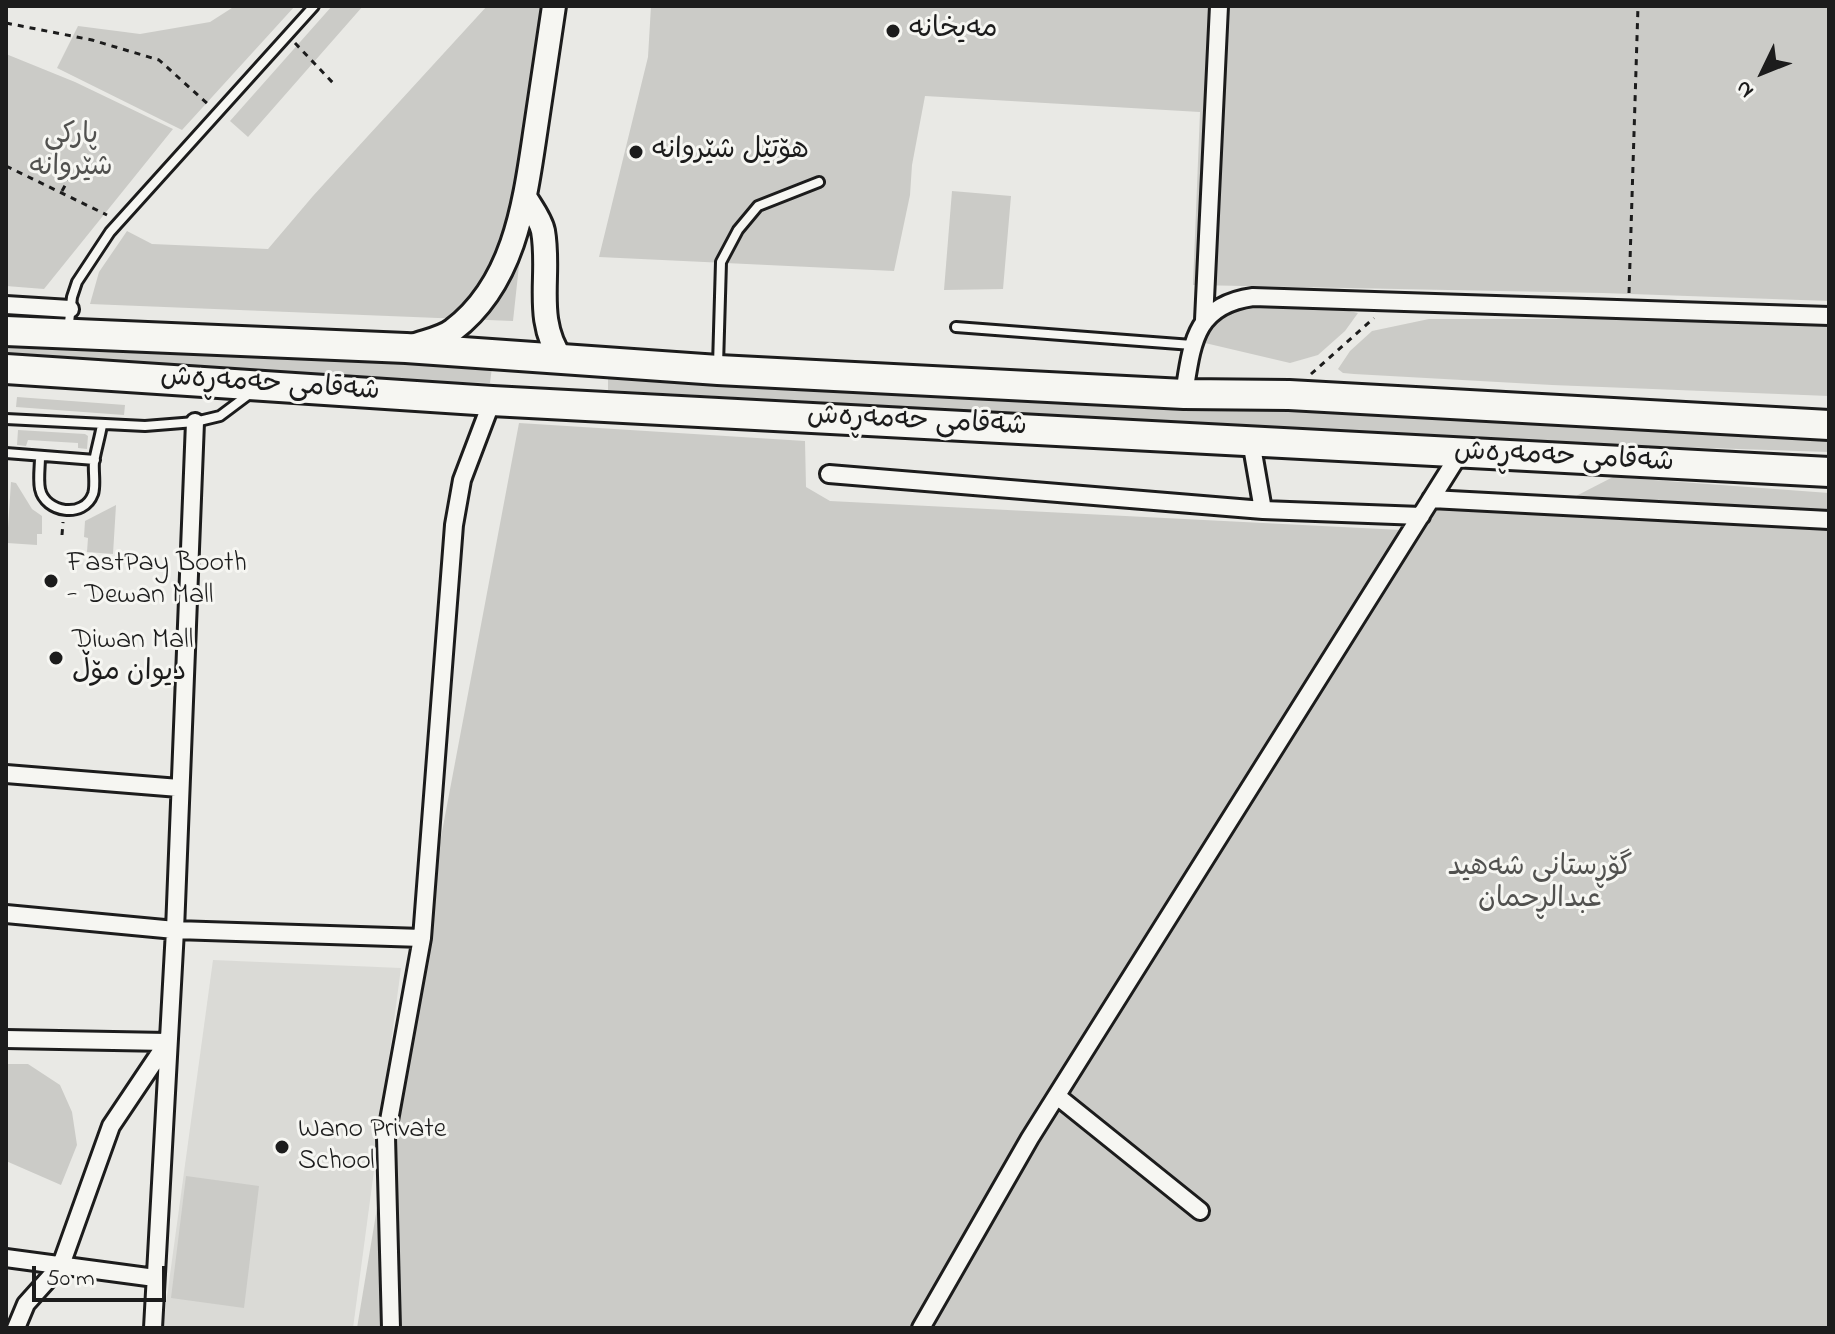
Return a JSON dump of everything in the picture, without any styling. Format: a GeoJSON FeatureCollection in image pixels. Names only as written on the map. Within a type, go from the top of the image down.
{"type":"FeatureCollection","features":[{"type":"Feature","properties":{"kind":"highway","name":"شەقامی حەمەڕەش"},"geometry":{"type":"LineString","coordinates":[[6,331],[69,322],[718,370],[1184,394],[1289,395],[1829,425]]}},
{"type":"Feature","properties":{"kind":"highway","name":"شەقامی حەمەڕەش"},"geometry":{"type":"LineString","coordinates":[[6,369],[492,401],[1829,472]]}},
{"type":"Feature","properties":{"kind":"street"},"geometry":{"type":"LineString","coordinates":[[406,348],[451,332],[478,306],[496,280],[512,247],[525,197],[554,6]]}},
{"type":"Feature","properties":{"kind":"street"},"geometry":{"type":"LineString","coordinates":[[1184,394],[1192,345],[1204,320],[1219,6]]}},
{"type":"Feature","properties":{"kind":"street"},"geometry":{"type":"LineString","coordinates":[[525,197],[543,229],[546,270],[544,313],[551,344],[562,360]]}},
{"type":"Feature","properties":{"kind":"street"},"geometry":{"type":"LineString","coordinates":[[1204,320],[1226,303],[1253,297],[1829,316]]}},
{"type":"Feature","properties":{"kind":"street"},"geometry":{"type":"LineString","coordinates":[[6,305],[69,322]]}},
{"type":"Feature","properties":{"kind":"street"},"geometry":{"type":"LineString","coordinates":[[391,1328],[386,1137],[422,938],[454,525],[462,480],[492,401]]}},
{"type":"Feature","properties":{"kind":"street"},"geometry":{"type":"LineString","coordinates":[[153,1328],[175,930],[195,422]]}},
{"type":"Feature","properties":{"kind":"street"},"geometry":{"type":"LineString","coordinates":[[1251,441],[1263,510]]}},
{"type":"Feature","properties":{"kind":"street"},"geometry":{"type":"LineString","coordinates":[[921,1328],[1057,1096],[1460,453]]}},
{"type":"Feature","properties":{"kind":"street"},"geometry":{"type":"LineString","coordinates":[[829,474],[1263,510],[1421,516]]}},
{"type":"Feature","properties":{"kind":"street"},"geometry":{"type":"LineString","coordinates":[[1431,499],[1829,520]]}},
{"type":"Feature","properties":{"kind":"street"},"geometry":{"type":"LineString","coordinates":[[6,774],[179,788]]}},
{"type":"Feature","properties":{"kind":"street"},"geometry":{"type":"LineString","coordinates":[[6,914],[175,930],[422,938]]}},
{"type":"Feature","properties":{"kind":"street"},"geometry":{"type":"LineString","coordinates":[[6,1039],[167,1042]]}},
{"type":"Feature","properties":{"kind":"street"},"geometry":{"type":"LineString","coordinates":[[16,1328],[26,1304],[61,1265],[111,1126],[167,1042]]}},
{"type":"Feature","properties":{"kind":"street"},"geometry":{"type":"LineString","coordinates":[[1057,1096],[1200,1211]]}},
{"type":"Feature","properties":{"kind":"street"},"geometry":{"type":"LineString","coordinates":[[6,1258],[155,1278]]}},
{"type":"Feature","properties":{"kind":"lane"},"geometry":{"type":"LineString","coordinates":[[69,322],[74,290],[81,274],[119,222],[314,6]]}},
{"type":"Feature","properties":{"kind":"lane"},"geometry":{"type":"LineString","coordinates":[[718,370],[721,262],[738,230],[758,206],[819,182]]}},
{"type":"Feature","properties":{"kind":"lane"},"geometry":{"type":"LineString","coordinates":[[956,327],[1192,345]]}},
{"type":"Feature","properties":{"kind":"lane"},"geometry":{"type":"LineString","coordinates":[[6,419],[145,426],[195,422],[208,420],[231,409],[259,385]]}},
{"type":"Feature","properties":{"kind":"lane"},"geometry":{"type":"LineString","coordinates":[[40,457],[40,489],[46,502],[55,509],[70,511],[84,505],[93,495],[95,460],[102,425]]}},
{"type":"Feature","properties":{"kind":"lane"},"geometry":{"type":"LineString","coordinates":[[6,453],[95,460]]}},
{"type":"Feature","properties":{"kind":"path"},"geometry":{"type":"LineString","coordinates":[[1628,309],[1638,6]]}},
{"type":"Feature","properties":{"kind":"path"},"geometry":{"type":"LineString","coordinates":[[6,23],[92,40],[159,60],[217,112]]}},
{"type":"Feature","properties":{"kind":"path"},"geometry":{"type":"LineString","coordinates":[[287,35],[334,84]]}},
{"type":"Feature","properties":{"kind":"path"},"geometry":{"type":"LineString","coordinates":[[6,166],[62,191],[119,222]]}},
{"type":"Feature","properties":{"kind":"path"},"geometry":{"type":"LineString","coordinates":[[62,191],[72,173]]}},
{"type":"Feature","properties":{"kind":"path"},"geometry":{"type":"LineString","coordinates":[[1289,395],[1384,310],[1405,302]]}},
{"type":"Feature","properties":{"kind":"shaded area","name":"Wano Private School"},"geometry":{"type":"Polygon","coordinates":[[[213,960],[401,968],[353,1328],[163,1326],[213,960]]]}},
{"type":"Feature","properties":{"kind":"green space"},"geometry":{"type":"Polygon","coordinates":[[[235,6],[295,6],[182,130],[57,68],[78,26],[140,34],[210,22],[235,6]]]}},
{"type":"Feature","properties":{"kind":"green space"},"geometry":{"type":"Polygon","coordinates":[[[332,6],[363,6],[248,137],[230,121],[332,6]]]}},
{"type":"Feature","properties":{"kind":"green space"},"geometry":{"type":"Polygon","coordinates":[[[487,6],[547,6],[513,321],[90,304],[99,272],[127,231],[152,244],[268,249],[487,6]]]}},
{"type":"Feature","properties":{"kind":"green space"},"geometry":{"type":"Polygon","coordinates":[[[651,6],[1829,6],[1829,301],[1193,285],[1200,112],[925,96],[912,165],[910,195],[894,271],[599,257],[648,57],[651,6]]]}},
{"type":"Feature","properties":{"kind":"green space","name":"پارکی شێروانە"},"geometry":{"type":"Polygon","coordinates":[[[6,54],[75,82],[173,129],[44,289],[6,286],[6,54]]]}},
{"type":"Feature","properties":{"kind":"green space"},"geometry":{"type":"Polygon","coordinates":[[[952,191],[1011,196],[1003,289],[944,290],[952,191]]]}},
{"type":"Feature","properties":{"kind":"green space"},"geometry":{"type":"Polygon","coordinates":[[[1255,303],[1319,304],[1358,313],[1345,331],[1318,355],[1290,363],[1205,343],[1217,320],[1255,303]]]}},
{"type":"Feature","properties":{"kind":"green space"},"geometry":{"type":"Polygon","coordinates":[[[1429,319],[1613,319],[1829,325],[1829,396],[1552,385],[1354,374],[1338,369],[1350,351],[1372,331],[1429,319]]]}},
{"type":"Feature","properties":{"kind":"green space"},"geometry":{"type":"Polygon","coordinates":[[[6,340],[492,367],[490,383],[323,379],[6,354],[6,340]]]}},
{"type":"Feature","properties":{"kind":"green space"},"geometry":{"type":"Polygon","coordinates":[[[608,374],[1829,437],[1829,452],[1559,443],[608,390],[608,374]]]}},
{"type":"Feature","properties":{"kind":"green space"},"geometry":{"type":"Polygon","coordinates":[[[17,397],[125,405],[124,415],[16,407],[17,397]]]}},
{"type":"Feature","properties":{"kind":"green space","name":"گۆڕستانی شەهید عبدالڕحمان"},"geometry":{"type":"Polygon","coordinates":[[[519,423],[805,441],[806,487],[830,501],[1401,530],[1417,538],[1438,504],[1545,512],[1613,477],[1829,493],[1829,1328],[357,1328],[422,938],[519,423]]]}},
{"type":"Feature","properties":{"kind":"green space"},"geometry":{"type":"Polygon","coordinates":[[[18,430],[85,434],[88,436],[87,449],[78,448],[78,443],[28,440],[26,446],[17,445],[18,430]]]}},
{"type":"Feature","properties":{"kind":"green space"},"geometry":{"type":"Polygon","coordinates":[[[11,482],[16,483],[32,509],[42,516],[42,534],[37,534],[37,545],[7,543],[11,482]]]}},
{"type":"Feature","properties":{"kind":"green space"},"geometry":{"type":"Polygon","coordinates":[[[116,505],[113,554],[87,552],[85,521],[116,505]]]}},
{"type":"Feature","properties":{"kind":"green space"},"geometry":{"type":"Polygon","coordinates":[[[6,1064],[28,1064],[60,1085],[72,1112],[77,1145],[61,1185],[6,1161],[6,1064]]]}},
{"type":"Feature","properties":{"kind":"green space"},"geometry":{"type":"Polygon","coordinates":[[[186,1176],[259,1186],[244,1308],[171,1298],[186,1176]]]}},
{"type":"Feature","properties":{"kind":"place","name":"مەیخانە"},"geometry":{"type":"Point","coordinates":[893,31]}},
{"type":"Feature","properties":{"kind":"place","name":"هۆتێل شێروانە"},"geometry":{"type":"Point","coordinates":[636,152]}},
{"type":"Feature","properties":{"kind":"place","name":"FastPay Booth - Dewan Mall"},"geometry":{"type":"Point","coordinates":[51,581]}},
{"type":"Feature","properties":{"kind":"place","name":"Diwan Mall دیوان مۆڵ"},"geometry":{"type":"Point","coordinates":[56,658]}},
{"type":"Feature","properties":{"kind":"place","name":"Wano Private School"},"geometry":{"type":"Point","coordinates":[282,1147]}}]}
